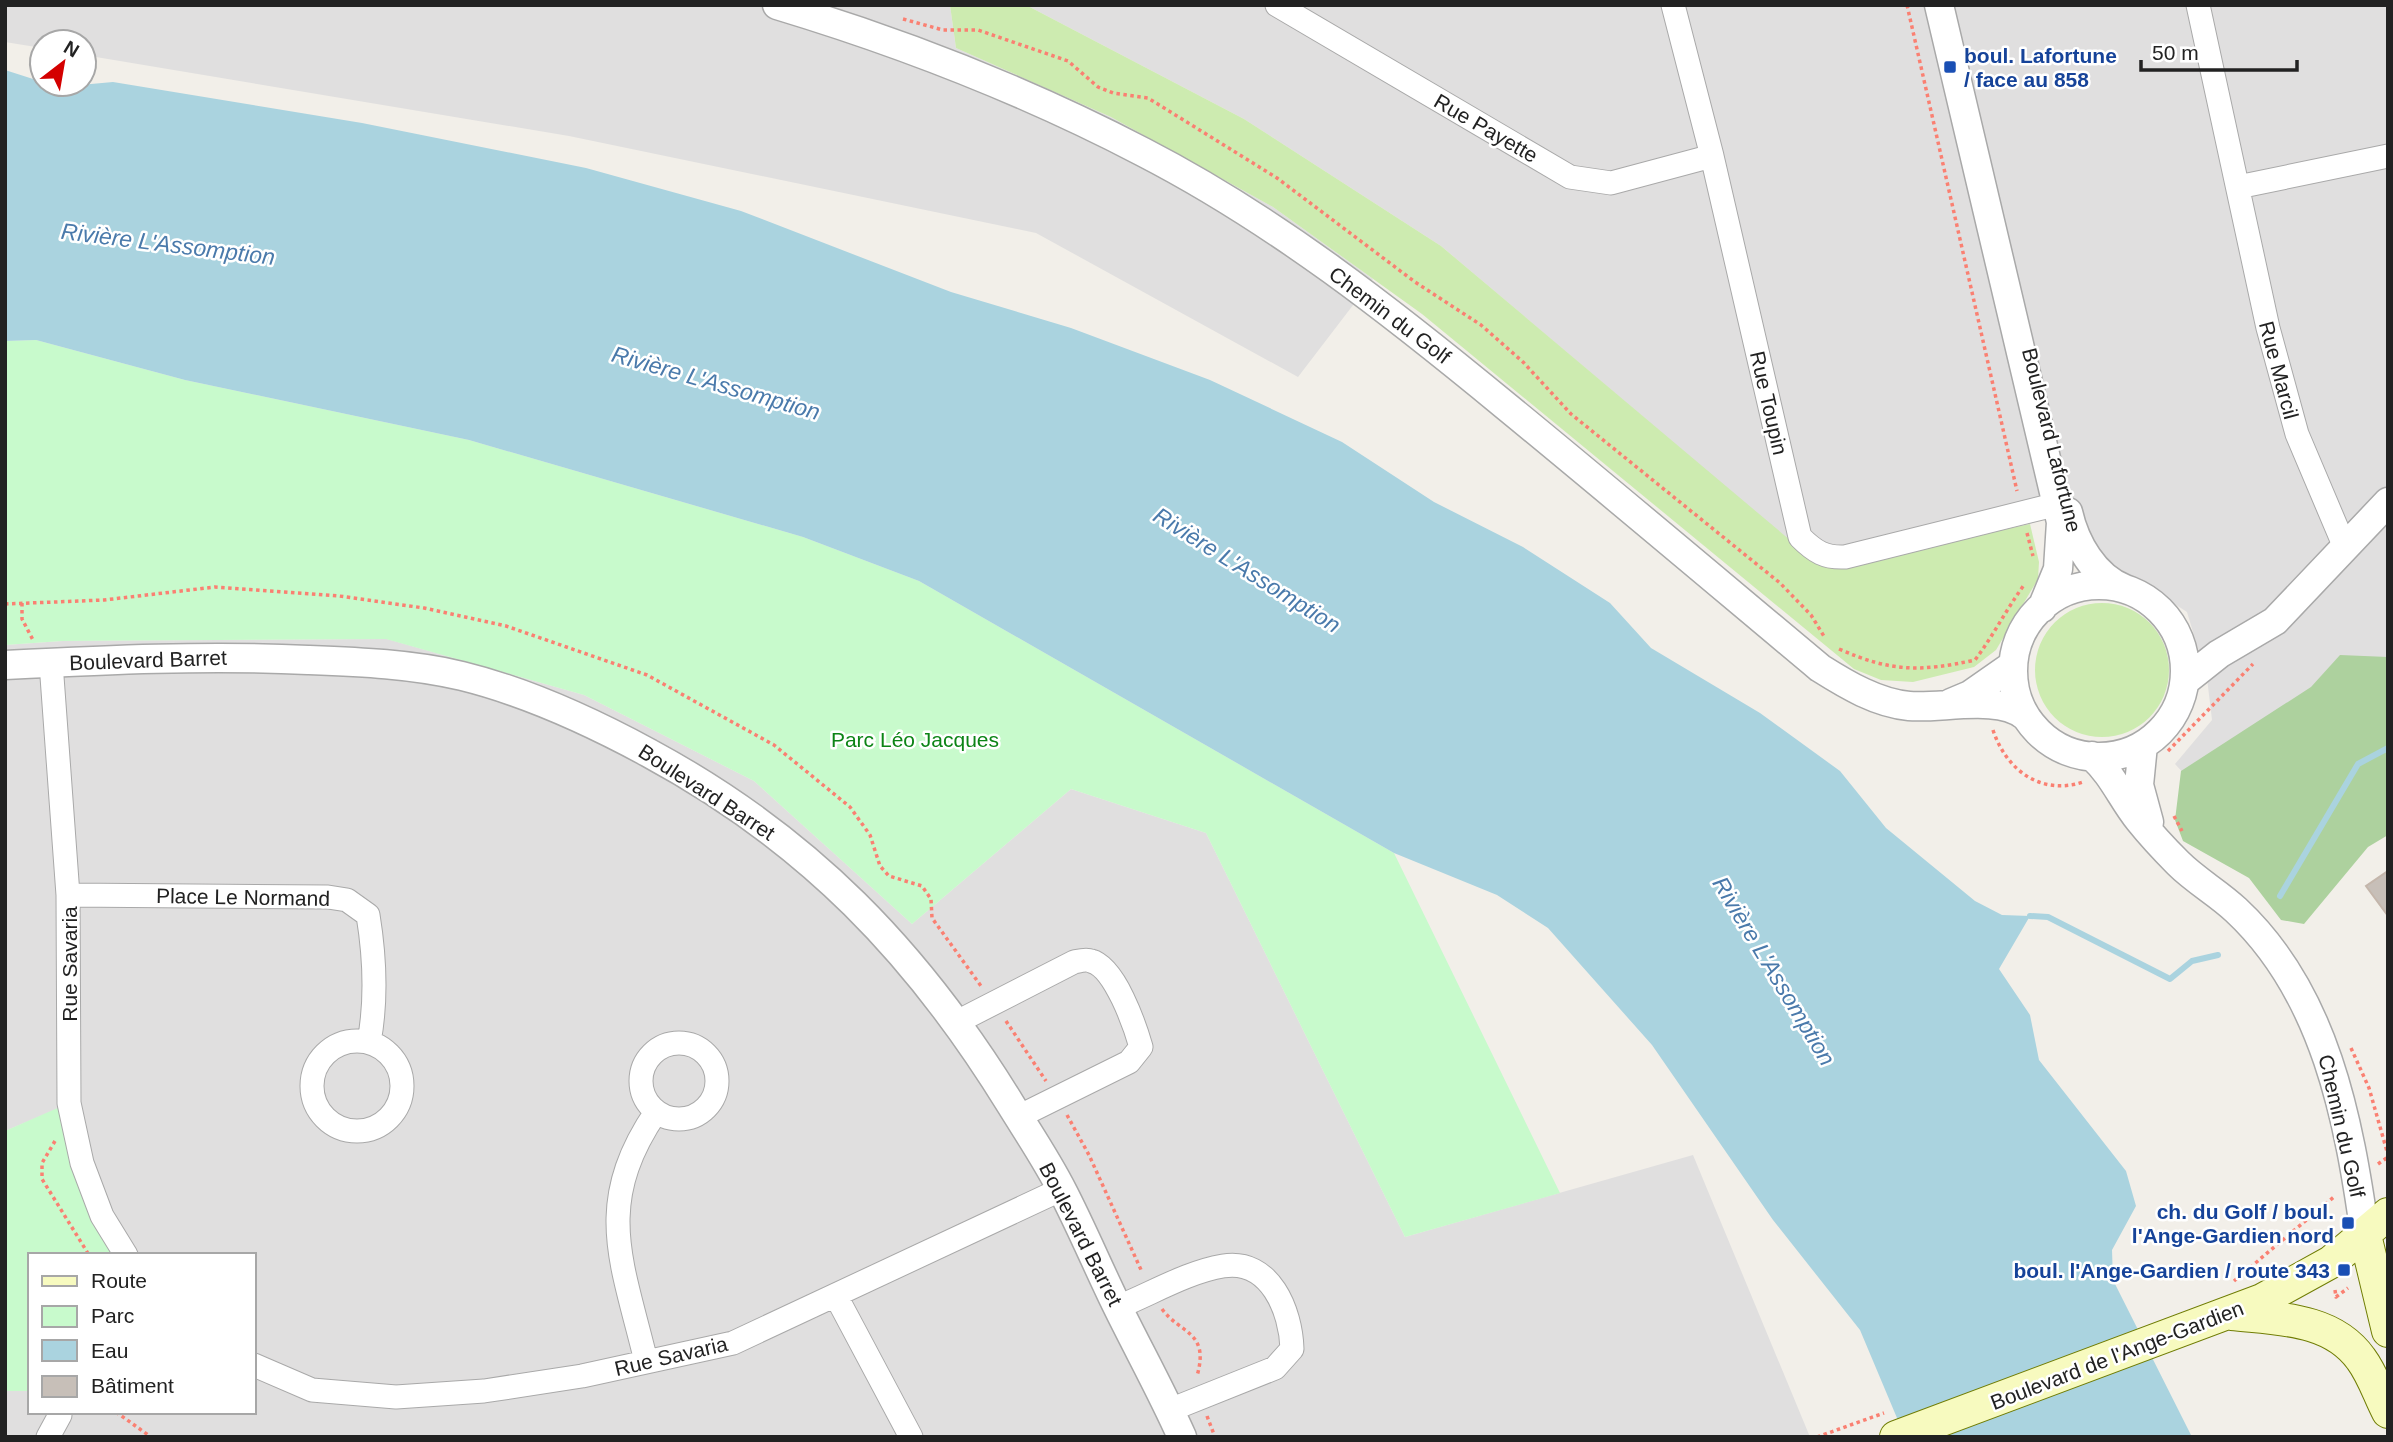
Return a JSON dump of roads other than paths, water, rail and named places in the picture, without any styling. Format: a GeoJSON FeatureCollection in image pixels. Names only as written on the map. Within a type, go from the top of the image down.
{"type":"FeatureCollection","features":[{"type":"Feature","properties":{"kind":"main road","name":"Boulevard de l'Ange-Gardien"},"geometry":{"type":"LineString","coordinates":[[1896,1437],[2228,1301],[2306,1277],[2349,1249],[2376,1224]]}},
{"type":"Feature","properties":{"kind":"main road"},"geometry":{"type":"LineString","coordinates":[[2376,1224],[2388,1331]]}},
{"type":"Feature","properties":{"kind":"main road"},"geometry":{"type":"LineString","coordinates":[[2228,1301],[2328,1331],[2360,1358],[2388,1412]]}},
{"type":"Feature","properties":{"kind":"street","name":"Chemin du Golf"},"geometry":{"type":"LineString","coordinates":[[777,5],[911,48],[987,79],[1144,152],[1231,203],[1319,261],[1418,334],[1820,668],[1850,687],[1882,700],[1908,706],[2008,707],[2025,716]]}},
{"type":"Feature","properties":{"kind":"street","name":"Rue Payette"},"geometry":{"type":"LineString","coordinates":[[1277,5],[1570,177],[1611,183],[1712,156]]}},
{"type":"Feature","properties":{"kind":"street","name":"Rue Toupin"},"geometry":{"type":"LineString","coordinates":[[1673,5],[1712,156],[1800,537],[1812,549],[1828,558],[1845,557],[2058,504]]}},
{"type":"Feature","properties":{"kind":"street","name":"Boulevard Lafortune"},"geometry":{"type":"LineString","coordinates":[[1939,5],[2058,504],[2061,555],[2052,590],[2042,608]]}},
{"type":"Feature","properties":{"kind":"street","name":"Rue Marcil"},"geometry":{"type":"LineString","coordinates":[[2198,5],[2268,328],[2297,434],[2344,544]]}},
{"type":"Feature","properties":{"kind":"street"},"geometry":{"type":"LineString","coordinates":[[2238,187],[2388,156]]}},
{"type":"Feature","properties":{"kind":"street","name":"Boulevard Lafortune"},"geometry":{"type":"LineString","coordinates":[[2002,268],[2014,286],[2072,531],[2102,575],[2115,585],[2132,592]]}},
{"type":"Feature","properties":{"kind":"street"},"geometry":{"type":"LineString","coordinates":[[2185,681],[2219,654],[2275,621],[2344,544],[2388,502]]}},
{"type":"Feature","properties":{"kind":"street"},"geometry":{"type":"LineString","coordinates":[[2109,586],[2132,592],[2156,607],[2174,628],[2184,654],[2185,681],[2172,718],[2143,745],[2089,768],[2042,737],[2025,716],[2015,691],[2013,665],[2017,643],[2027,624],[2042,608],[2062,594],[2085,587],[2109,586]]}},
{"type":"Feature","properties":{"kind":"street"},"geometry":{"type":"LineString","coordinates":[[2174,628],[2203,638],[2222,638],[2275,621]]}},
{"type":"Feature","properties":{"kind":"street","name":"Boulevard Barret"},"geometry":{"type":"LineString","coordinates":[[5,665],[204,656],[329,660],[397,666],[462,676],[525,696],[604,728],[677,768],[756,818],[829,879],[884,933],[957,1022],[1062,1189],[1182,1437]]}},
{"type":"Feature","properties":{"kind":"street","name":"Rue Savaria"},"geometry":{"type":"LineString","coordinates":[[51,663],[68,895],[71,1115],[82,1163],[102,1216],[125,1253]]}},
{"type":"Feature","properties":{"kind":"street","name":"Chemin du Golf"},"geometry":{"type":"LineString","coordinates":[[1945,705],[1969,695],[2013,665]]}},
{"type":"Feature","properties":{"kind":"street","name":"Chemin du Golf"},"geometry":{"type":"LineString","coordinates":[[2143,745],[2139,785],[2150,832]]}},
{"type":"Feature","properties":{"kind":"street","name":"Chemin du Golf"},"geometry":{"type":"LineString","coordinates":[[2089,768],[2109,773],[2150,832],[2180,865],[2236,910],[2278,957],[2307,1007],[2328,1053],[2357,1179],[2376,1224]]}},
{"type":"Feature","properties":{"kind":"street","name":"Place Le Normand"},"geometry":{"type":"LineString","coordinates":[[68,895],[328,897],[348,900],[368,915],[372,934],[376,979],[369,1042]]}},
{"type":"Feature","properties":{"kind":"street"},"geometry":{"type":"LineString","coordinates":[[957,1022],[1074,962],[1089,960],[1100,965],[1111,978],[1134,1022],[1141,1047],[1129,1062],[1018,1117]]}},
{"type":"Feature","properties":{"kind":"street"},"geometry":{"type":"LineString","coordinates":[[646,1361],[619,1244],[617,1197],[625,1167],[656,1112]]}},
{"type":"Feature","properties":{"kind":"street","name":"Rue Savaria"},"geometry":{"type":"LineString","coordinates":[[256,1366],[312,1390],[435,1397],[582,1376],[733,1343],[1062,1189]]}},
{"type":"Feature","properties":{"kind":"street"},"geometry":{"type":"LineString","coordinates":[[1118,1307],[1224,1266],[1247,1268],[1266,1278],[1278,1295],[1292,1324],[1292,1349],[1275,1368],[1170,1410]]}},
{"type":"Feature","properties":{"kind":"street"},"geometry":{"type":"LineString","coordinates":[[836,1296],[911,1437]]}},
{"type":"Feature","properties":{"kind":"street"},"geometry":{"type":"LineString","coordinates":[[48,1437],[60,1415]]}},
{"type":"Feature","properties":{"kind":"water","name":"Rivière L'Assomption"},"geometry":{"type":"Polygon","coordinates":[[[5,70],[28,77],[28,98],[98,98],[98,83],[113,82],[362,123],[586,168],[741,211],[951,292],[1071,328],[1210,380],[1342,442],[1434,502],[1523,547],[1610,603],[1651,648],[1760,713],[1840,771],[1886,828],[1975,901],[2002,915],[2030,916],[1999,969],[2030,1015],[2039,1060],[2126,1171],[2136,1206],[2112,1250],[2113,1280],[2192,1437],[1905,1437],[1860,1330],[1773,1220],[1652,1045],[1548,928],[1497,895],[1394,853],[919,581],[803,537],[469,440],[185,380],[36,340],[5,341],[5,70]]]}},
{"type":"Feature","properties":{"kind":"waterway"},"geometry":{"type":"LineString","coordinates":[[2280,896],[2358,764],[2388,748]]}},
{"type":"Feature","properties":{"kind":"waterway"},"geometry":{"type":"LineString","coordinates":[[2030,916],[2048,917],[2170,979],[2192,961],[2218,955]]}},
{"type":"Feature","properties":{"kind":"place","name":"boul. Lafortune / face au 858"},"geometry":{"type":"Point","coordinates":[1950,67]}},
{"type":"Feature","properties":{"kind":"place","name":"ch. du Golf / boul. l'Ange-Gardien nord"},"geometry":{"type":"Point","coordinates":[2348,1223]}},
{"type":"Feature","properties":{"kind":"place","name":"boul. l'Ange-Gardien / route 343"},"geometry":{"type":"Point","coordinates":[2344,1270]}},
{"type":"Feature","properties":{"kind":"park label","name":"Parc Léo Jacques"},"geometry":{"type":"Point","coordinates":[915,739]}}]}
